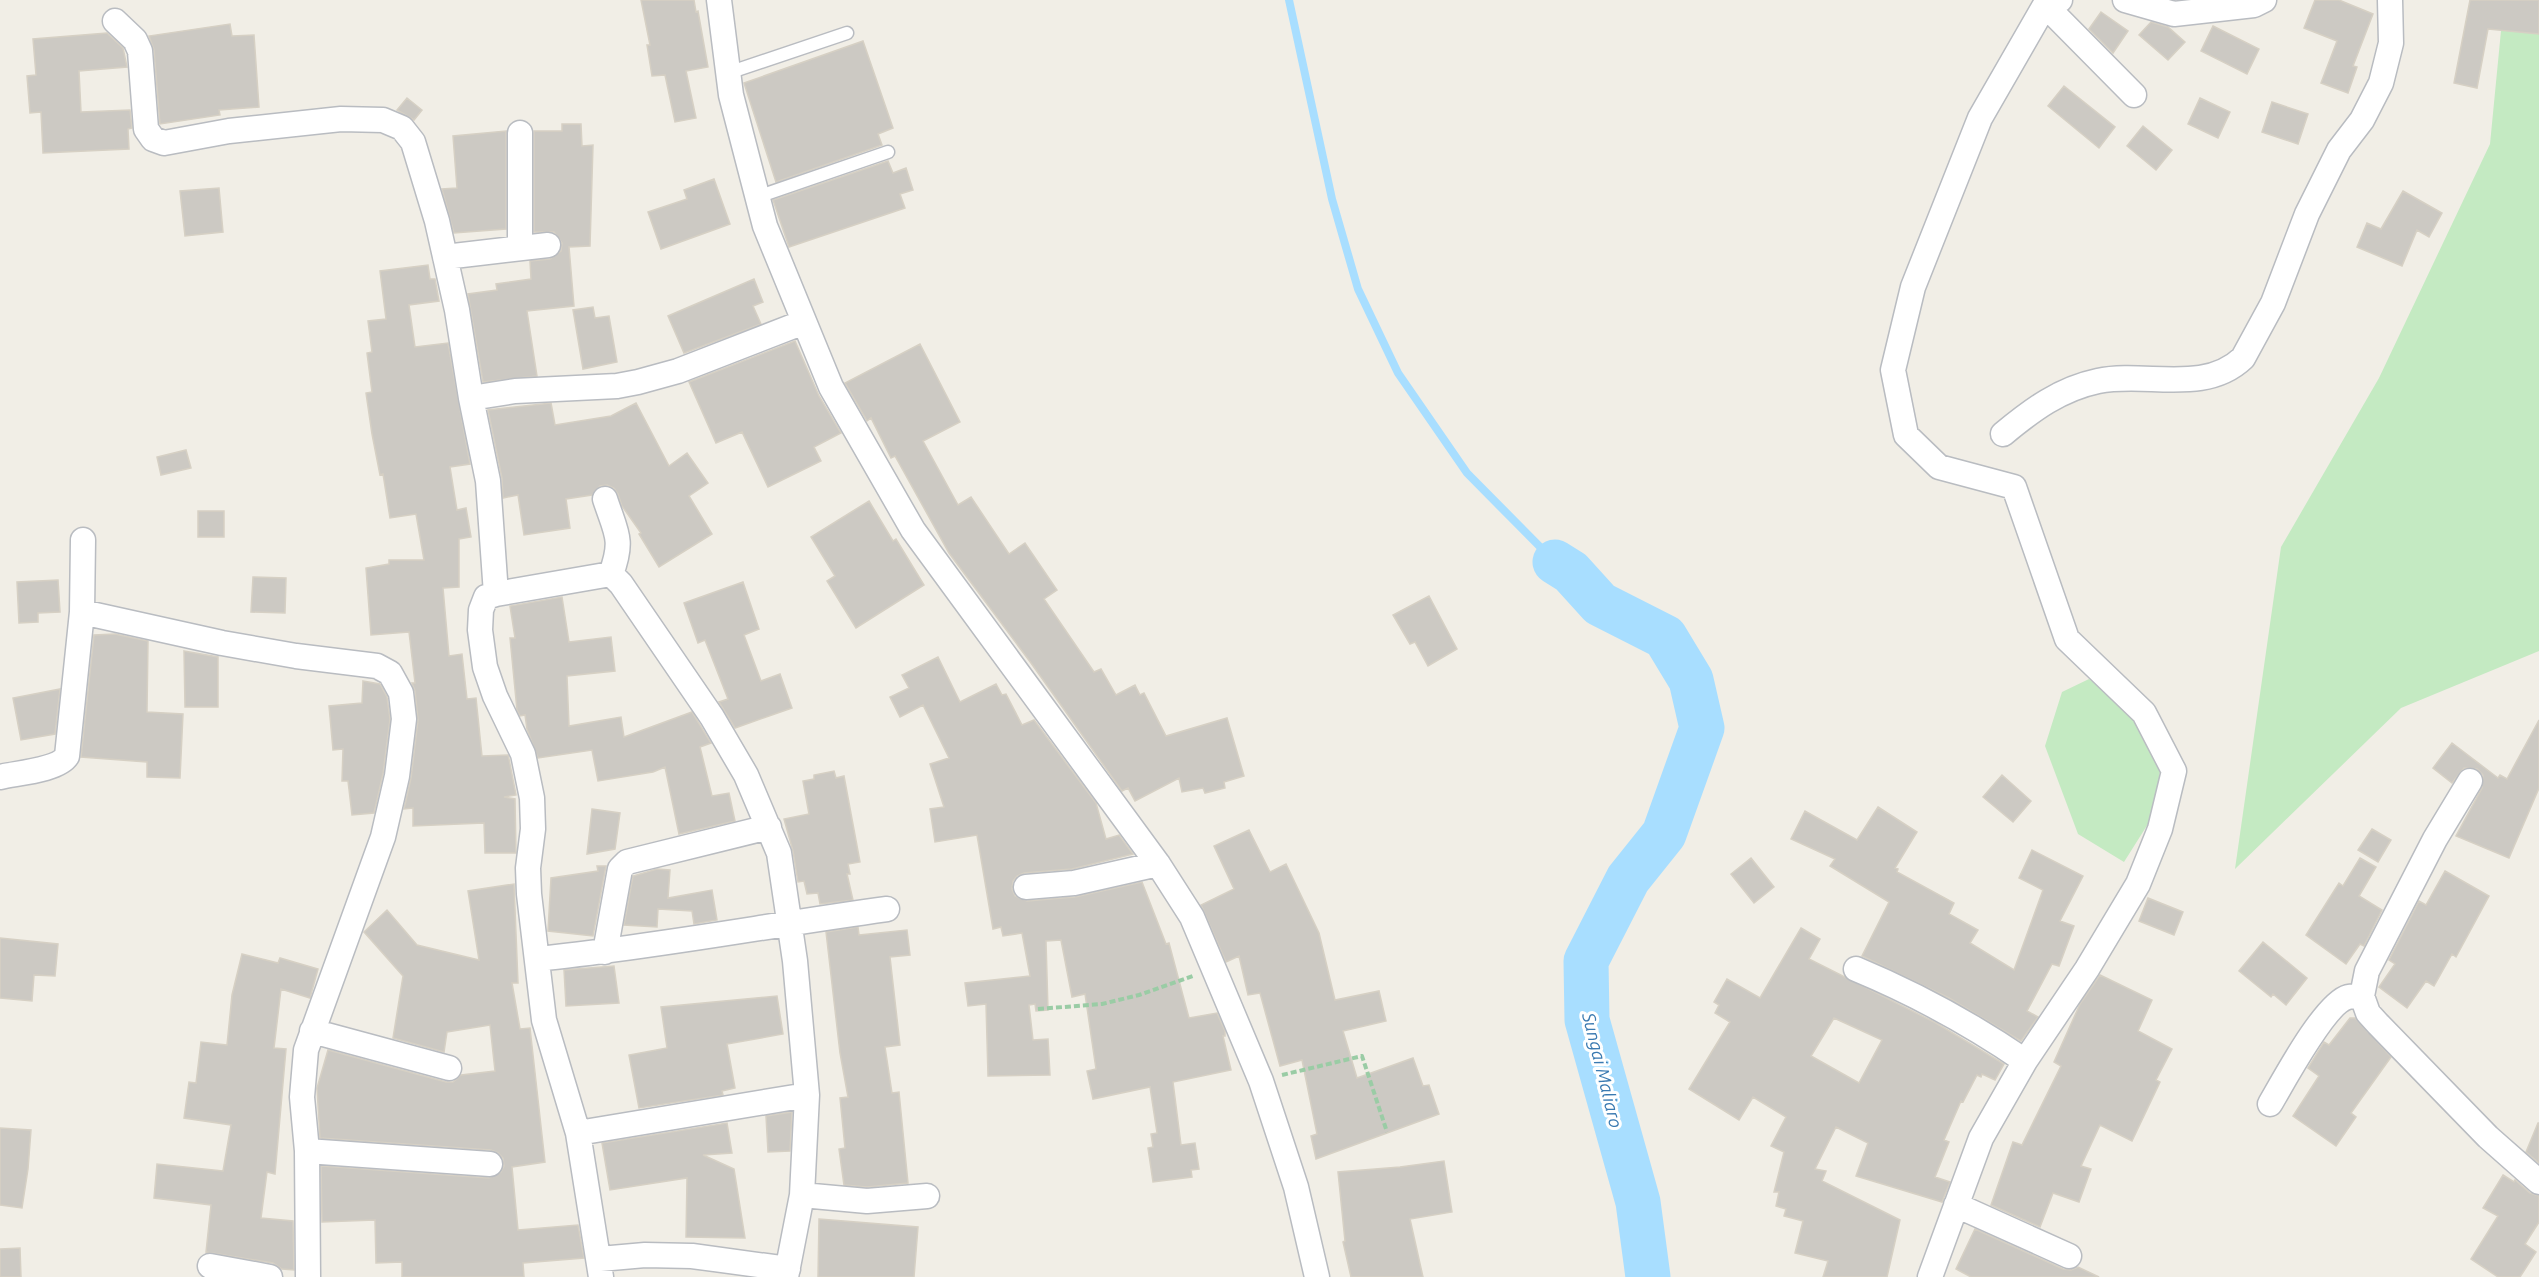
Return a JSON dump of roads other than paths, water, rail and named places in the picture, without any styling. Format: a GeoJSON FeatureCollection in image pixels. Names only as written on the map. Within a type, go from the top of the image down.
{"type":"FeatureCollection","features":[{"type":"Feature","properties":{"kind":"street"},"geometry":{"type":"LineString","coordinates":[[719,0],[731,96],[765,226],[831,387],[913,530],[1158,864],[1192,917],[1261,1081],[1296,1187],[1317,1277]]}},
{"type":"Feature","properties":{"kind":"street"},"geometry":{"type":"LineString","coordinates":[[2125,0],[2174,14],[2254,5],[2264,0]]}},
{"type":"Feature","properties":{"kind":"street"},"geometry":{"type":"LineString","coordinates":[[2003,434],[2057,394],[2098,381],[2133,378],[2182,380],[2215,375],[2236,365],[2243,358],[2273,303],[2318,193],[2339,150],[2362,120],[2380,83],[2391,44],[2390,0]]}},
{"type":"Feature","properties":{"kind":"street"},"geometry":{"type":"LineString","coordinates":[[1930,1277],[1981,1138],[2025,1061],[2087,969],[2138,884],[2160,829],[2174,771],[2144,712],[2067,639],[2014,487],[1939,467],[1906,435],[1893,370],[1913,287],[1980,118],[2053,3],[2134,94]]}},
{"type":"Feature","properties":{"kind":"street"},"geometry":{"type":"LineString","coordinates":[[115,21],[135,40],[140,51],[146,129],[153,139],[164,143],[229,131],[341,119],[384,120],[402,128],[414,142],[446,257],[457,310],[471,398],[488,481],[496,594]]}},
{"type":"Feature","properties":{"kind":"street"},"geometry":{"type":"LineString","coordinates":[[519,247],[520,133]]}},
{"type":"Feature","properties":{"kind":"street"},"geometry":{"type":"LineString","coordinates":[[446,257],[548,245]]}},
{"type":"Feature","properties":{"kind":"street"},"geometry":{"type":"LineString","coordinates":[[471,398],[515,391],[617,386],[638,382],[678,371],[804,322]]}},
{"type":"Feature","properties":{"kind":"street"},"geometry":{"type":"LineString","coordinates":[[605,499],[619,541],[618,555],[611,574]]}},
{"type":"Feature","properties":{"kind":"street"},"geometry":{"type":"LineString","coordinates":[[0,777],[51,766],[65,759],[82,612],[83,540]]}},
{"type":"Feature","properties":{"kind":"street"},"geometry":{"type":"LineString","coordinates":[[611,574],[621,584],[712,717],[746,775],[779,853],[800,1004],[807,1095],[802,1194],[787,1273],[692,1256],[645,1255],[601,1268],[578,1132],[544,1020],[529,894],[528,868],[533,829],[532,798],[523,754],[495,696],[485,667],[480,630],[481,610],[486,597],[611,574]]}},
{"type":"Feature","properties":{"kind":"street"},"geometry":{"type":"LineString","coordinates":[[82,612],[222,643],[296,656],[377,666],[390,673],[401,693],[404,719],[397,776],[383,837],[306,1050],[302,1089],[307,1151],[308,1277]]}},
{"type":"Feature","properties":{"kind":"street"},"geometry":{"type":"LineString","coordinates":[[2470,781],[2435,839],[2367,971],[2362,996],[2368,1012],[2378,1024],[2488,1137],[2539,1182]]}},
{"type":"Feature","properties":{"kind":"street"},"geometry":{"type":"LineString","coordinates":[[605,952],[620,869],[627,862],[769,826]]}},
{"type":"Feature","properties":{"kind":"street"},"geometry":{"type":"LineString","coordinates":[[1026,887],[1074,883],[1158,864]]}},
{"type":"Feature","properties":{"kind":"street"},"geometry":{"type":"LineString","coordinates":[[537,960],[605,952],[790,922],[888,909]]}},
{"type":"Feature","properties":{"kind":"street"},"geometry":{"type":"LineString","coordinates":[[1856,969],[1906,989],[1978,1029],[2025,1061]]}},
{"type":"Feature","properties":{"kind":"street"},"geometry":{"type":"LineString","coordinates":[[2270,1104],[2305,1045],[2331,1009],[2346,997],[2362,996]]}},
{"type":"Feature","properties":{"kind":"street"},"geometry":{"type":"LineString","coordinates":[[312,1031],[449,1068]]}},
{"type":"Feature","properties":{"kind":"street"},"geometry":{"type":"LineString","coordinates":[[578,1132],[807,1095]]}},
{"type":"Feature","properties":{"kind":"street"},"geometry":{"type":"LineString","coordinates":[[307,1151],[490,1164]]}},
{"type":"Feature","properties":{"kind":"street"},"geometry":{"type":"LineString","coordinates":[[802,1194],[867,1201],[927,1196]]}},
{"type":"Feature","properties":{"kind":"street"},"geometry":{"type":"LineString","coordinates":[[1956,1205],[2069,1256]]}},
{"type":"Feature","properties":{"kind":"street"},"geometry":{"type":"LineString","coordinates":[[210,1266],[270,1277]]}},
{"type":"Feature","properties":{"kind":"lane"},"geometry":{"type":"LineString","coordinates":[[728,73],[847,33]]}},
{"type":"Feature","properties":{"kind":"lane"},"geometry":{"type":"LineString","coordinates":[[757,197],[888,152]]}},
{"type":"Feature","properties":{"kind":"waterway"},"geometry":{"type":"LineString","coordinates":[[1289,0],[1332,199],[1358,289],[1398,373],[1467,473],[1555,562]]}},
{"type":"Feature","properties":{"kind":"waterway","name":"Sungai Maliaro"},"geometry":{"type":"LineString","coordinates":[[1555,562],[1571,572],[1600,604],[1665,637],[1691,680],[1702,728],[1664,834],[1628,879],[1586,961],[1587,1020],[1638,1202],[1648,1277]]}}]}
